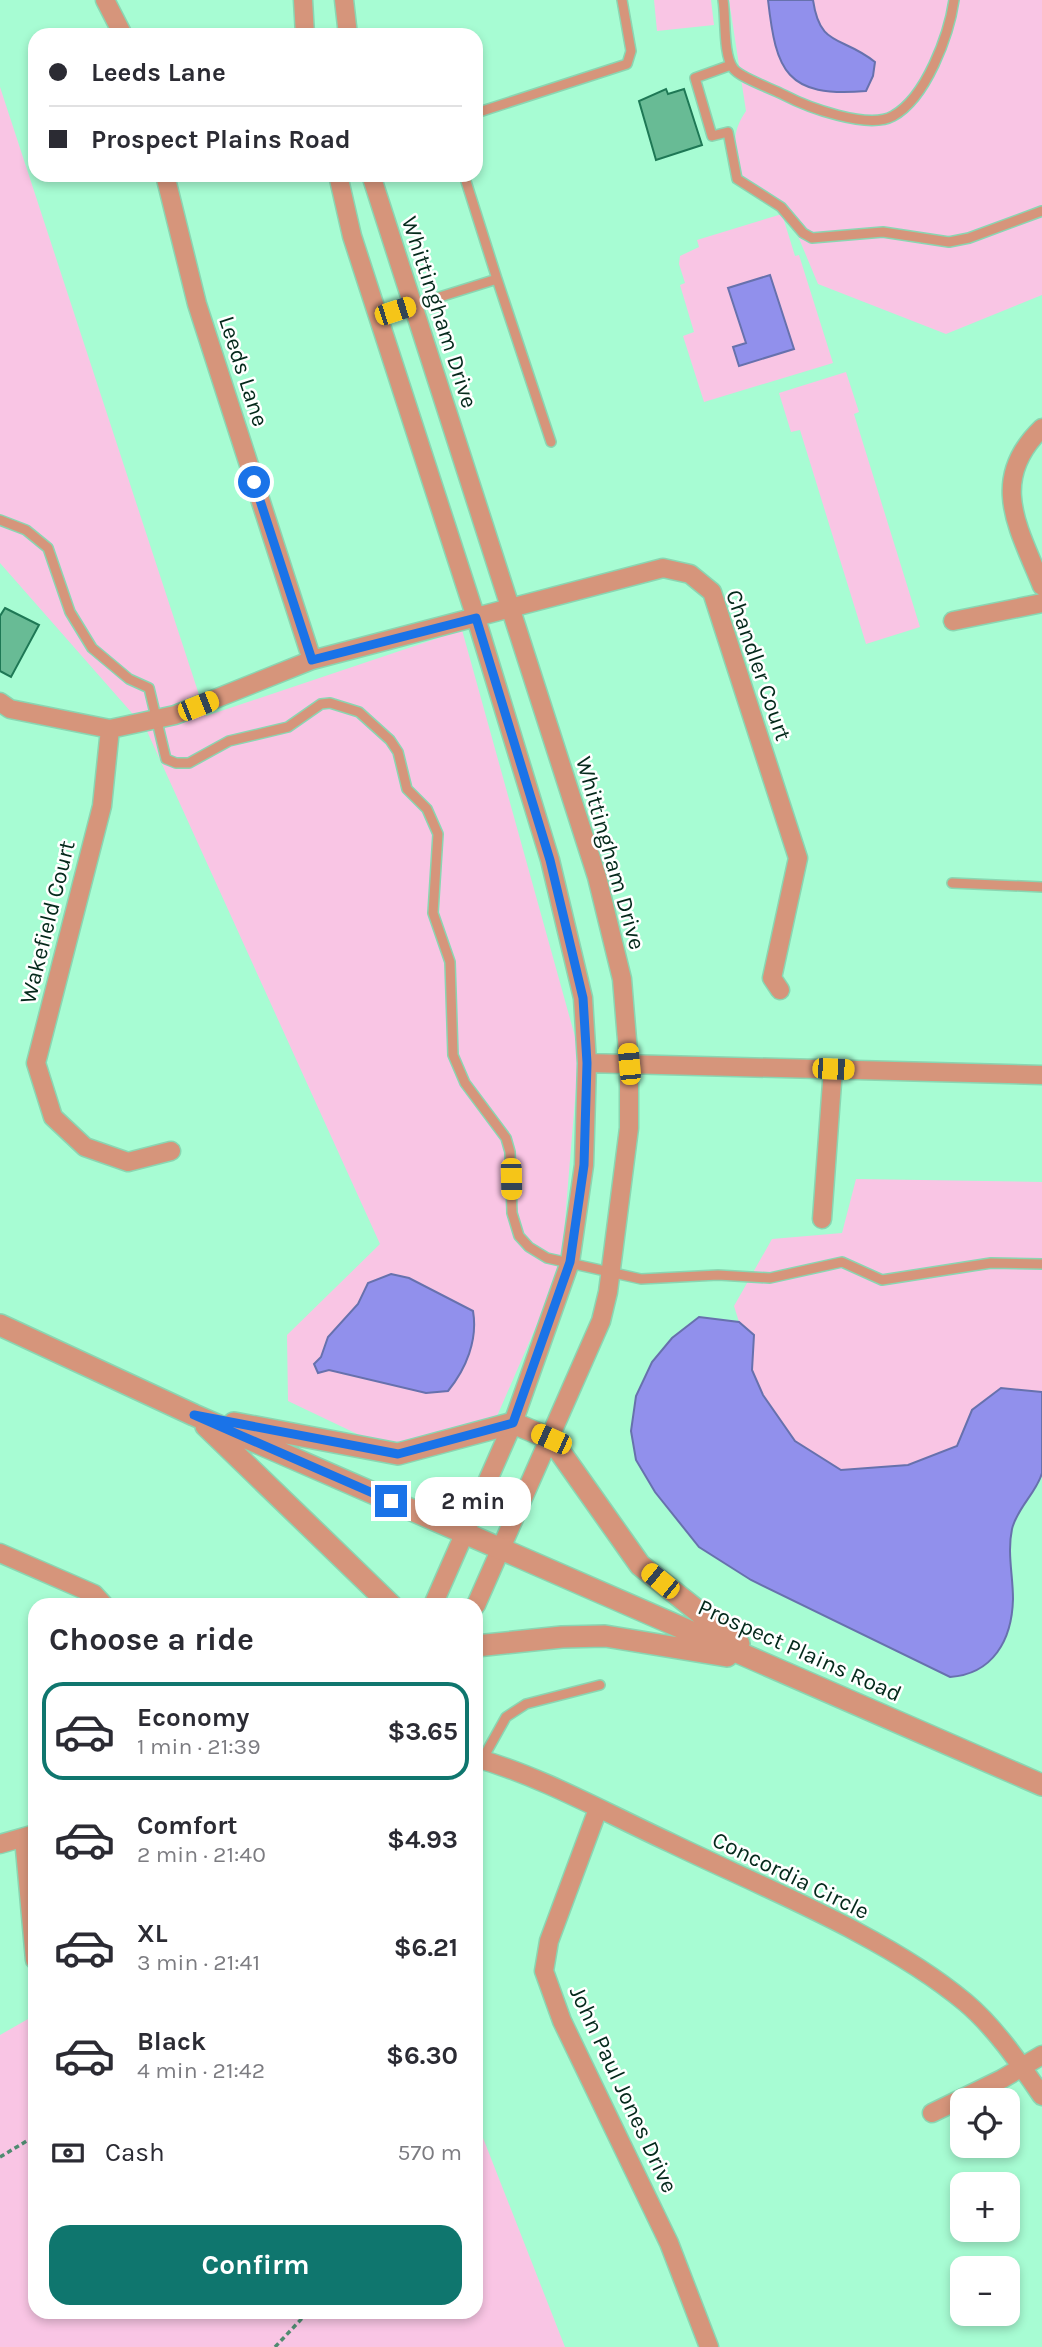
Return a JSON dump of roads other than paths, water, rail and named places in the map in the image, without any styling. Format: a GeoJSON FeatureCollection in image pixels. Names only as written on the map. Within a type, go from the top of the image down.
{"type":"FeatureCollection","features":[{"type":"Feature","properties":{"kind":"street"},"geometry":{"type":"LineString","coordinates":[[105,0],[119,28]]}},
{"type":"Feature","properties":{"kind":"street"},"geometry":{"type":"LineString","coordinates":[[303,0],[305,28]]}},
{"type":"Feature","properties":{"kind":"street"},"geometry":{"type":"LineString","coordinates":[[344,0],[347,28]]}},
{"type":"Feature","properties":{"kind":"street","name":"Leeds Lane"},"geometry":{"type":"LineString","coordinates":[[167,182],[197,304],[312,660]]}},
{"type":"Feature","properties":{"kind":"street"},"geometry":{"type":"LineString","coordinates":[[340,182],[352,236],[476,618],[553,872],[583,998],[587,1063],[584,1165],[570,1262],[513,1423],[436,1598]]}},
{"type":"Feature","properties":{"kind":"street","name":"Whittingham Drive"},"geometry":{"type":"LineString","coordinates":[[373,182],[597,877],[622,979],[629,1064],[629,1128],[612,1270],[601,1321],[479,1598]]}},
{"type":"Feature","properties":{"kind":"street"},"geometry":{"type":"LineString","coordinates":[[1042,428],[1023,446],[1013,477],[1012,512],[1042,586]]}},
{"type":"Feature","properties":{"kind":"street","name":"Chandler Court"},"geometry":{"type":"LineString","coordinates":[[110,729],[175,715],[312,660],[663,568],[690,574],[712,592],[798,858],[772,978],[780,990]]}},
{"type":"Feature","properties":{"kind":"street"},"geometry":{"type":"LineString","coordinates":[[953,621],[1042,603]]}},
{"type":"Feature","properties":{"kind":"street"},"geometry":{"type":"LineString","coordinates":[[0,702],[10,709],[110,729]]}},
{"type":"Feature","properties":{"kind":"street","name":"Wakefield Court"},"geometry":{"type":"LineString","coordinates":[[110,729],[102,806],[36,1063],[53,1117],[85,1147],[128,1162],[171,1151]]}},
{"type":"Feature","properties":{"kind":"street"},"geometry":{"type":"LineString","coordinates":[[587,1063],[1042,1075]]}},
{"type":"Feature","properties":{"kind":"street"},"geometry":{"type":"LineString","coordinates":[[822,1219],[833,1069]]}},
{"type":"Feature","properties":{"kind":"street","name":"Prospect Plains Road"},"geometry":{"type":"LineString","coordinates":[[0,1325],[194,1415],[1042,1785]]}},
{"type":"Feature","properties":{"kind":"street"},"geometry":{"type":"LineString","coordinates":[[194,1415],[398,1454],[513,1423],[551,1439],[640,1565],[760,1661]]}},
{"type":"Feature","properties":{"kind":"street"},"geometry":{"type":"LineString","coordinates":[[194,1415],[384,1598]]}},
{"type":"Feature","properties":{"kind":"street"},"geometry":{"type":"LineString","coordinates":[[0,1553],[97,1598]]}},
{"type":"Feature","properties":{"kind":"street"},"geometry":{"type":"LineString","coordinates":[[483,1645],[562,1637],[605,1636],[760,1661]]}},
{"type":"Feature","properties":{"kind":"street","name":"Concordia Circle"},"geometry":{"type":"LineString","coordinates":[[483,1761],[598,1809],[808,1908],[911,1963],[967,2003],[1021,2066],[1042,2096]]}},
{"type":"Feature","properties":{"kind":"street","name":"John Paul Jones Drive"},"geometry":{"type":"LineString","coordinates":[[598,1809],[549,1941],[544,1971],[562,2021],[669,2243],[709,2347]]}},
{"type":"Feature","properties":{"kind":"street"},"geometry":{"type":"LineString","coordinates":[[0,1844],[28,1836]]}},
{"type":"Feature","properties":{"kind":"street"},"geometry":{"type":"LineString","coordinates":[[932,2113],[1002,2079],[1042,2055]]}},
{"type":"Feature","properties":{"kind":"lane"},"geometry":{"type":"LineString","coordinates":[[483,111],[626,64],[631,51],[622,0]]}},
{"type":"Feature","properties":{"kind":"lane"},"geometry":{"type":"LineString","coordinates":[[723,0],[727,59],[734,72],[797,101],[856,118],[891,118],[906,106],[922,85],[942,46],[954,0]]}},
{"type":"Feature","properties":{"kind":"lane"},"geometry":{"type":"LineString","coordinates":[[731,65],[695,78],[712,136],[728,132],[737,179],[781,207],[803,233],[812,238],[883,232],[949,242],[969,238],[1042,211]]}},
{"type":"Feature","properties":{"kind":"lane"},"geometry":{"type":"LineString","coordinates":[[466,182],[551,442]]}},
{"type":"Feature","properties":{"kind":"lane"},"geometry":{"type":"LineString","coordinates":[[379,316],[496,279]]}},
{"type":"Feature","properties":{"kind":"lane"},"geometry":{"type":"LineString","coordinates":[[0,520],[26,530],[48,548],[62,592],[81,633],[118,671],[149,688],[166,759],[176,763],[195,760],[246,735],[288,727],[330,702],[359,712],[390,740],[398,752],[407,789],[427,809],[438,834],[433,913],[450,962],[451,1040],[458,1070],[506,1138],[510,1152],[512,1213],[519,1236],[529,1247],[547,1258],[612,1270],[641,1279],[718,1275],[770,1278],[842,1262],[882,1280],[991,1264],[1042,1264]]}},
{"type":"Feature","properties":{"kind":"lane"},"geometry":{"type":"LineString","coordinates":[[952,883],[1042,887]]}},
{"type":"Feature","properties":{"kind":"lane"},"geometry":{"type":"LineString","coordinates":[[483,1753],[506,1717],[526,1704],[600,1685]]}}]}
